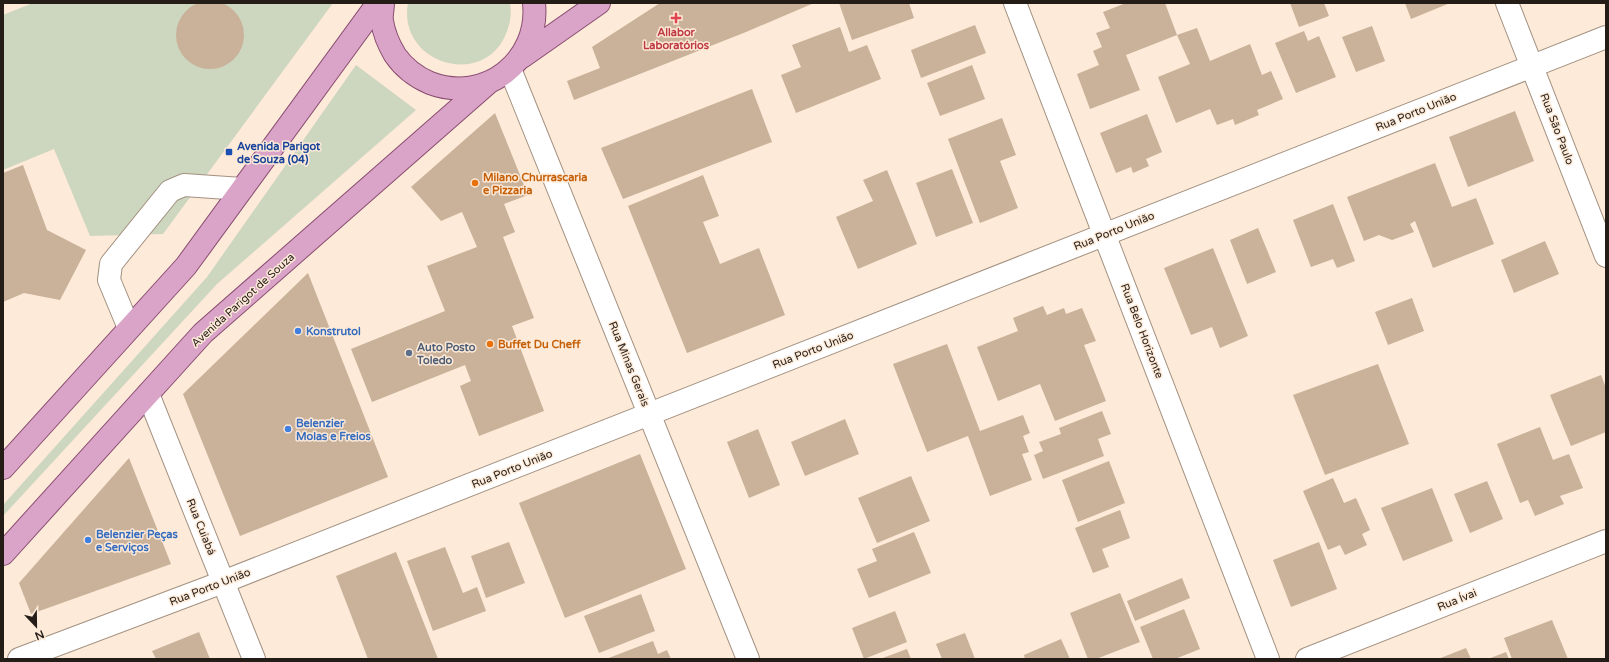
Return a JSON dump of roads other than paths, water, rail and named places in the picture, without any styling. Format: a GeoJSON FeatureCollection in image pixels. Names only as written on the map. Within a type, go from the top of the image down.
{"type":"FeatureCollection","features":[{"type":"Feature","properties":{"kind":"main road"},"geometry":{"type":"LineString","coordinates":[[3,468],[186,266],[378,3]]}},
{"type":"Feature","properties":{"kind":"main road"},"geometry":{"type":"LineString","coordinates":[[383,3],[382,21],[388,43],[401,63],[419,78],[441,87],[464,89],[487,84],[599,3]]}},
{"type":"Feature","properties":{"kind":"main road"},"geometry":{"type":"LineString","coordinates":[[515,64],[531,39],[536,16],[534,3]]}},
{"type":"Feature","properties":{"kind":"main road","name":"Avenida Parigot de Souza"},"geometry":{"type":"LineString","coordinates":[[3,554],[203,333],[487,84]]}},
{"type":"Feature","properties":{"kind":"street","name":"Rua Belo Horizonte"},"geometry":{"type":"LineString","coordinates":[[1015,3],[1268,659]]}},
{"type":"Feature","properties":{"kind":"street","name":"Rua São Paulo"},"geometry":{"type":"LineString","coordinates":[[1507,3],[1606,256]]}},
{"type":"Feature","properties":{"kind":"street","name":"Rua Porto União"},"geometry":{"type":"LineString","coordinates":[[18,659],[223,582],[1606,37]]}},
{"type":"Feature","properties":{"kind":"street","name":"Rua Minas Gerais"},"geometry":{"type":"LineString","coordinates":[[515,64],[649,414],[748,659]]}},
{"type":"Feature","properties":{"kind":"street"},"geometry":{"type":"LineString","coordinates":[[129,328],[109,280],[111,264],[170,191],[184,185],[242,189]]}},
{"type":"Feature","properties":{"kind":"street","name":"Rua Cuiabá"},"geometry":{"type":"LineString","coordinates":[[148,394],[254,659]]}},
{"type":"Feature","properties":{"kind":"street","name":"Rua Ívai"},"geometry":{"type":"LineString","coordinates":[[1307,659],[1606,541]]}},
{"type":"Feature","properties":{"kind":"place","name":"Allabor Laboratórios"},"geometry":{"type":"Point","coordinates":[676,18]}},
{"type":"Feature","properties":{"kind":"place","name":"Avenida Parigot de Souza (04)"},"geometry":{"type":"Point","coordinates":[229,152]}},
{"type":"Feature","properties":{"kind":"place","name":"Milano Churrascaria e Pizzaria"},"geometry":{"type":"Point","coordinates":[475,183]}},
{"type":"Feature","properties":{"kind":"place","name":"Konstrutol"},"geometry":{"type":"Point","coordinates":[298,331]}},
{"type":"Feature","properties":{"kind":"place","name":"Buffet Du Cheff"},"geometry":{"type":"Point","coordinates":[490,344]}},
{"type":"Feature","properties":{"kind":"place","name":"Auto Posto Toledo"},"geometry":{"type":"Point","coordinates":[409,353]}},
{"type":"Feature","properties":{"kind":"place","name":"Belenzier Molas e Freios"},"geometry":{"type":"Point","coordinates":[288,429]}},
{"type":"Feature","properties":{"kind":"place","name":"Belenzier Peças e Serviços"},"geometry":{"type":"Point","coordinates":[88,540]}}]}
